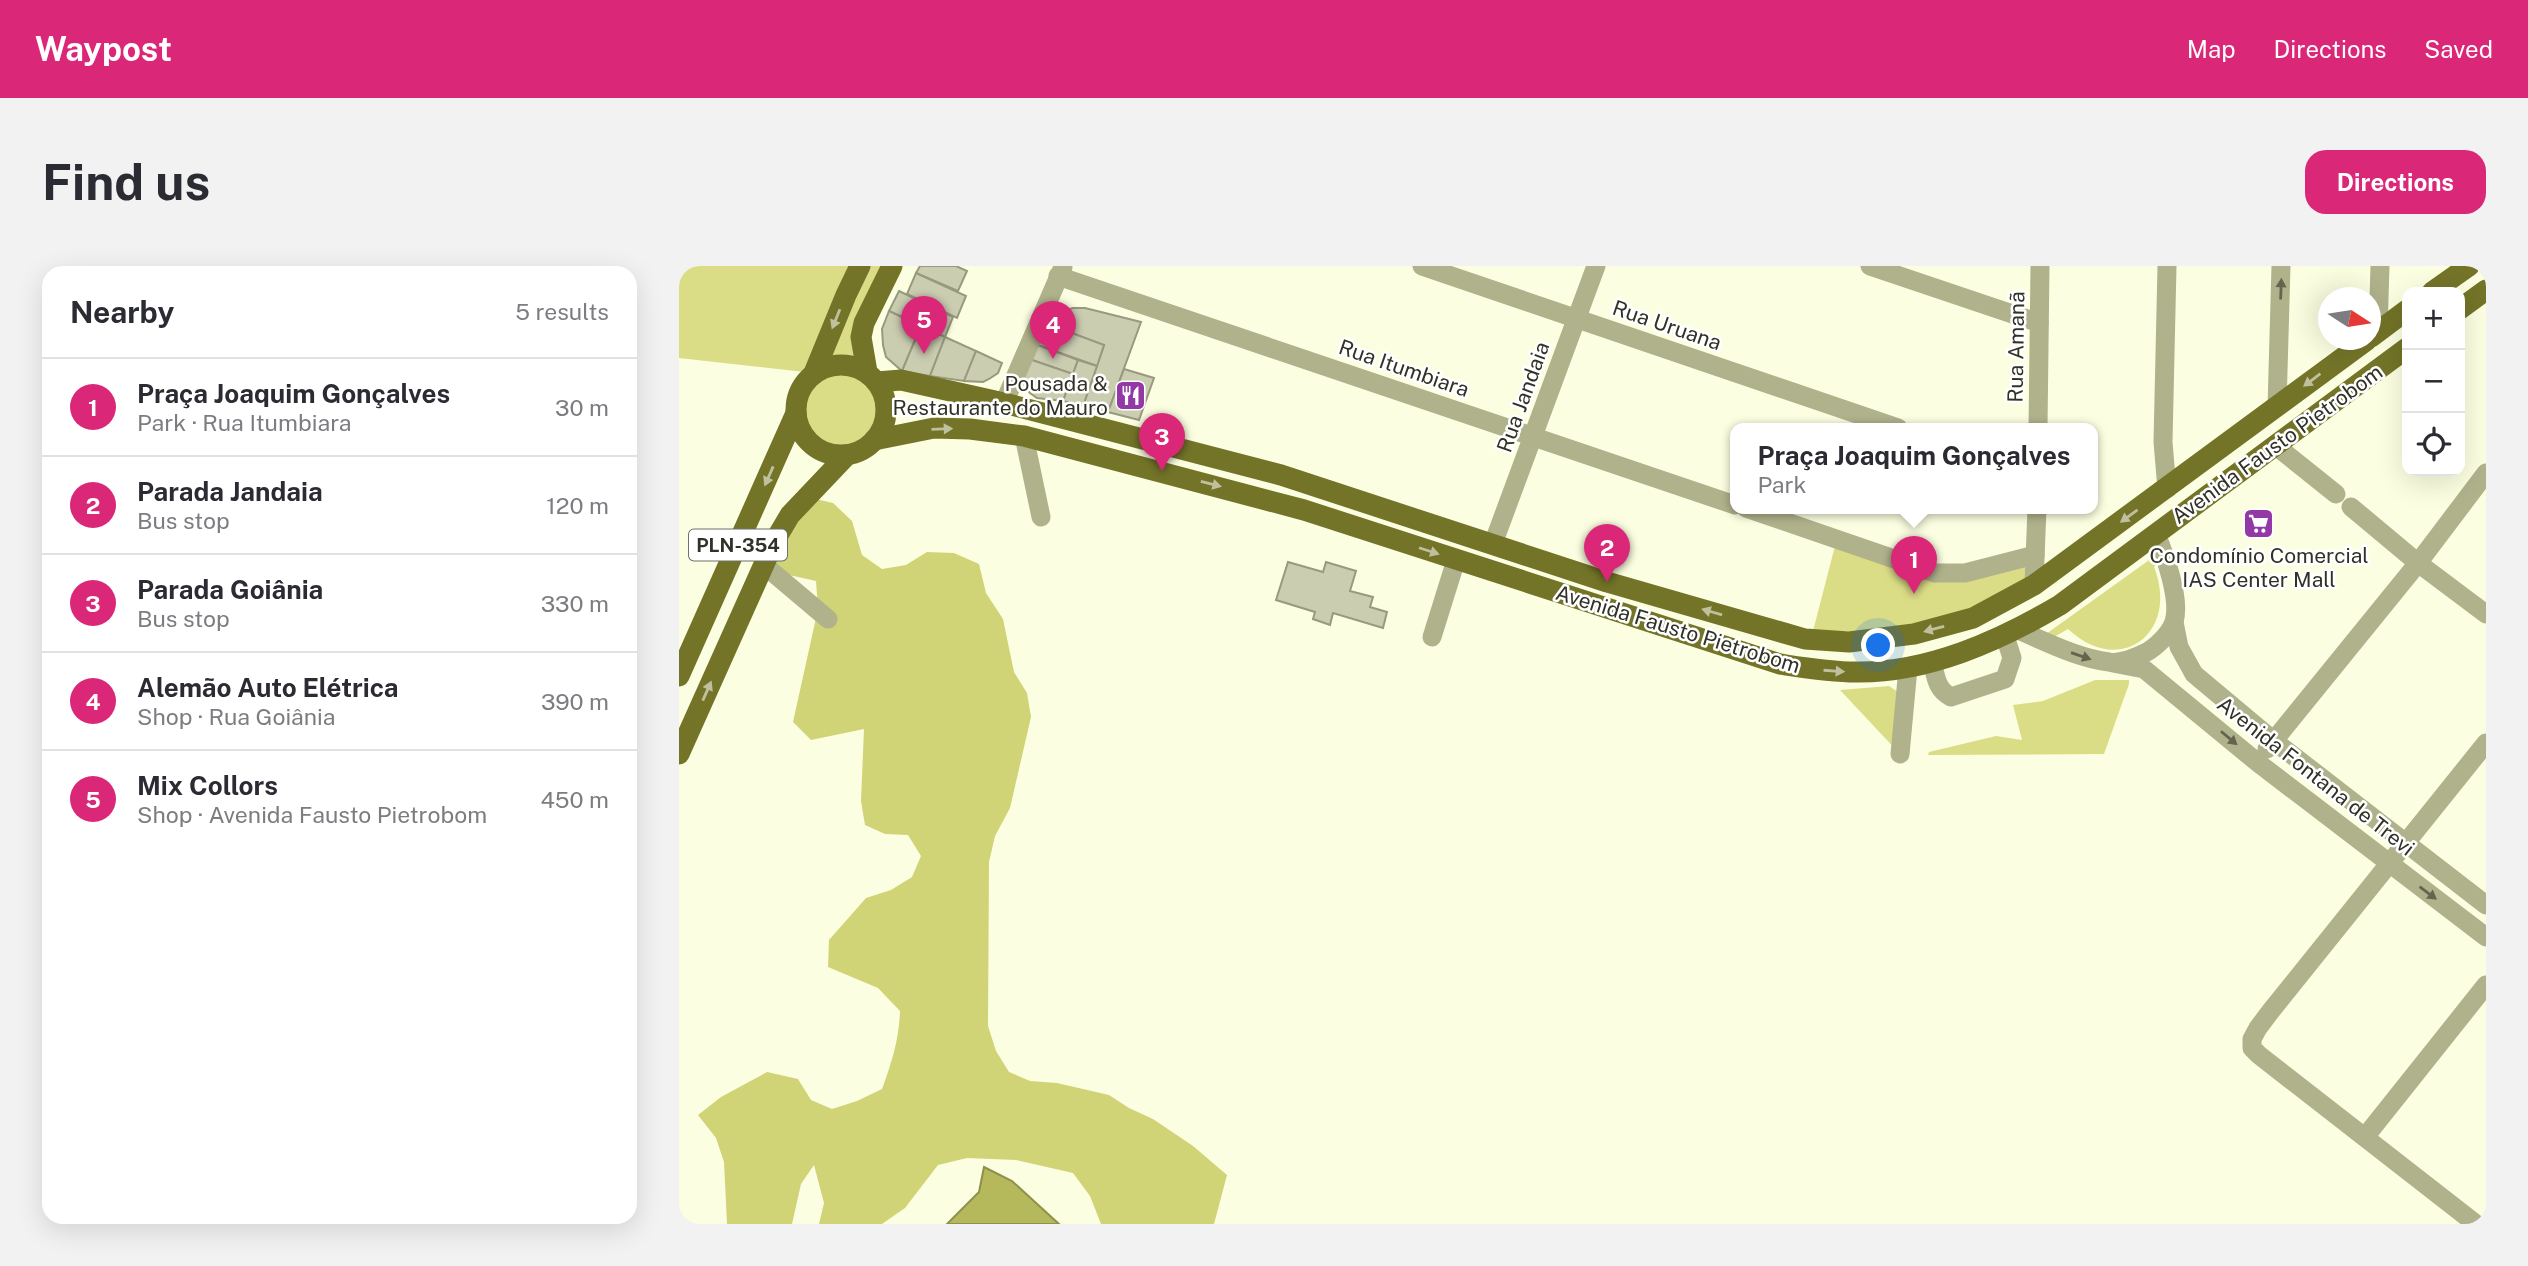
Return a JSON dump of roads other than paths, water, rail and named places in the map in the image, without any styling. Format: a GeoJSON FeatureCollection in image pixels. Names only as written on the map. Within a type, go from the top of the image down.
{"type":"FeatureCollection","features":[{"type":"Feature","properties":{"kind":"main road","name":"PLN-354"},"geometry":{"type":"LineString","coordinates":[[679,676],[796,413],[800,391],[814,373],[845,295],[860,266]]}},
{"type":"Feature","properties":{"kind":"main road"},"geometry":{"type":"LineString","coordinates":[[796,413],[801,431],[813,445],[829,454],[857,452],[874,440],[882,429],[886,404],[872,377],[861,337],[864,323],[892,266]]}},
{"type":"Feature","properties":{"kind":"main road"},"geometry":{"type":"LineString","coordinates":[[2439,287],[2469,266]]}},
{"type":"Feature","properties":{"kind":"main road"},"geometry":{"type":"LineString","coordinates":[[2465,305],[2486,290]]}},
{"type":"Feature","properties":{"kind":"main road","name":"Avenida Fausto Pietrobom"},"geometry":{"type":"LineString","coordinates":[[2381,329],[2402,314]]}},
{"type":"Feature","properties":{"kind":"main road","name":"Avenida Fausto Pietrobom"},"geometry":{"type":"LineString","coordinates":[[872,377],[901,380],[1004,403],[1281,475],[1607,582],[1805,639],[1849,642],[1914,634],[1973,618],[2034,585],[2353,350]]}},
{"type":"Feature","properties":{"kind":"main road","name":"Avenida Fausto Pietrobom"},"geometry":{"type":"LineString","coordinates":[[874,440],[933,428],[970,429],[1024,436],[1304,510],[1780,664],[1858,673],[1908,668],[1932,662],[2012,633],[2060,605],[2404,350]]}},
{"type":"Feature","properties":{"kind":"main road"},"geometry":{"type":"LineString","coordinates":[[814,373],[840,364],[855,366],[872,377]]}},
{"type":"Feature","properties":{"kind":"main road","name":"PLN-354"},"geometry":{"type":"LineString","coordinates":[[679,754],[764,565],[790,515],[847,454]]}},
{"type":"Feature","properties":{"kind":"street","name":"Rua Uruana"},"geometry":{"type":"LineString","coordinates":[[1422,266],[1883,423]]}},
{"type":"Feature","properties":{"kind":"street","name":"Rua Jandaia"},"geometry":{"type":"LineString","coordinates":[[1493,544],[1596,266]]}},
{"type":"Feature","properties":{"kind":"street"},"geometry":{"type":"LineString","coordinates":[[1870,266],[2039,323]]}},
{"type":"Feature","properties":{"kind":"street","name":"Rua Amanã"},"geometry":{"type":"LineString","coordinates":[[2038,423],[2040,266]]}},
{"type":"Feature","properties":{"kind":"street"},"geometry":{"type":"LineString","coordinates":[[2167,266],[2163,442],[2167,489]]}},
{"type":"Feature","properties":{"kind":"street"},"geometry":{"type":"LineString","coordinates":[[2277,407],[2281,266]]}},
{"type":"Feature","properties":{"kind":"street"},"geometry":{"type":"LineString","coordinates":[[2377,287],[2379,266]]}},
{"type":"Feature","properties":{"kind":"street"},"geometry":{"type":"LineString","coordinates":[[1004,403],[1061,271]]}},
{"type":"Feature","properties":{"kind":"street","name":"Rua Itumbiara"},"geometry":{"type":"LineString","coordinates":[[1061,271],[1730,503]]}},
{"type":"Feature","properties":{"kind":"street"},"geometry":{"type":"LineString","coordinates":[[1024,436],[1041,517]]}},
{"type":"Feature","properties":{"kind":"street"},"geometry":{"type":"LineString","coordinates":[[2276,446],[2336,494]]}},
{"type":"Feature","properties":{"kind":"street"},"geometry":{"type":"LineString","coordinates":[[2257,762],[2418,563],[2486,473]]}},
{"type":"Feature","properties":{"kind":"street"},"geometry":{"type":"LineString","coordinates":[[2351,507],[2418,563],[2486,614]]}},
{"type":"Feature","properties":{"kind":"street"},"geometry":{"type":"LineString","coordinates":[[1764,514],[1935,573],[1965,573],[2035,555]]}},
{"type":"Feature","properties":{"kind":"street"},"geometry":{"type":"LineString","coordinates":[[2034,585],[2037,514]]}},
{"type":"Feature","properties":{"kind":"street","name":"Avenida Fontana de Trevi"},"geometry":{"type":"LineString","coordinates":[[2156,534],[2166,558],[2174,591],[2174,622],[2179,647],[2194,674],[2274,741],[2486,905]]}},
{"type":"Feature","properties":{"kind":"street"},"geometry":{"type":"LineString","coordinates":[[1431,637],[1456,560]]}},
{"type":"Feature","properties":{"kind":"street"},"geometry":{"type":"LineString","coordinates":[[764,565],[828,619]]}},
{"type":"Feature","properties":{"kind":"street"},"geometry":{"type":"LineString","coordinates":[[2113,663],[2134,658],[2152,649],[2174,622]]}},
{"type":"Feature","properties":{"kind":"street"},"geometry":{"type":"LineString","coordinates":[[1932,662],[1938,686],[1943,693],[1951,697],[2005,679],[2011,669],[2012,633]]}},
{"type":"Feature","properties":{"kind":"street","name":"Avenida Fontana de Trevi"},"geometry":{"type":"LineString","coordinates":[[2012,633],[2088,659],[2144,669],[2257,762],[2486,937]]}},
{"type":"Feature","properties":{"kind":"street"},"geometry":{"type":"LineString","coordinates":[[1901,754],[1908,668]]}},
{"type":"Feature","properties":{"kind":"street"},"geometry":{"type":"LineString","coordinates":[[2476,1224],[2259,1055],[2252,1048],[2252,1039],[2264,1020],[2486,743]]}},
{"type":"Feature","properties":{"kind":"street"},"geometry":{"type":"LineString","coordinates":[[2365,1137],[2486,985]]}},
{"type":"Feature","properties":{"kind":"place","name":"Mix Collors"},"geometry":{"type":"Point","coordinates":[924,354]}},
{"type":"Feature","properties":{"kind":"place","name":"Alemão Auto Elétrica"},"geometry":{"type":"Point","coordinates":[1053,359]}},
{"type":"Feature","properties":{"kind":"place","name":"Pousada & Restaurante do Mauro"},"geometry":{"type":"Point","coordinates":[1131,395]}},
{"type":"Feature","properties":{"kind":"place","name":"Parada Goiânia"},"geometry":{"type":"Point","coordinates":[1162,471]}},
{"type":"Feature","properties":{"kind":"place","name":"Condomínio Comercial IAS Center Mall"},"geometry":{"type":"Point","coordinates":[2259,523]}},
{"type":"Feature","properties":{"kind":"place","name":"Parada Jandaia"},"geometry":{"type":"Point","coordinates":[1607,582]}},
{"type":"Feature","properties":{"kind":"place","name":"Praça Joaquim Gonçalves"},"geometry":{"type":"Point","coordinates":[1914,594]}}]}
